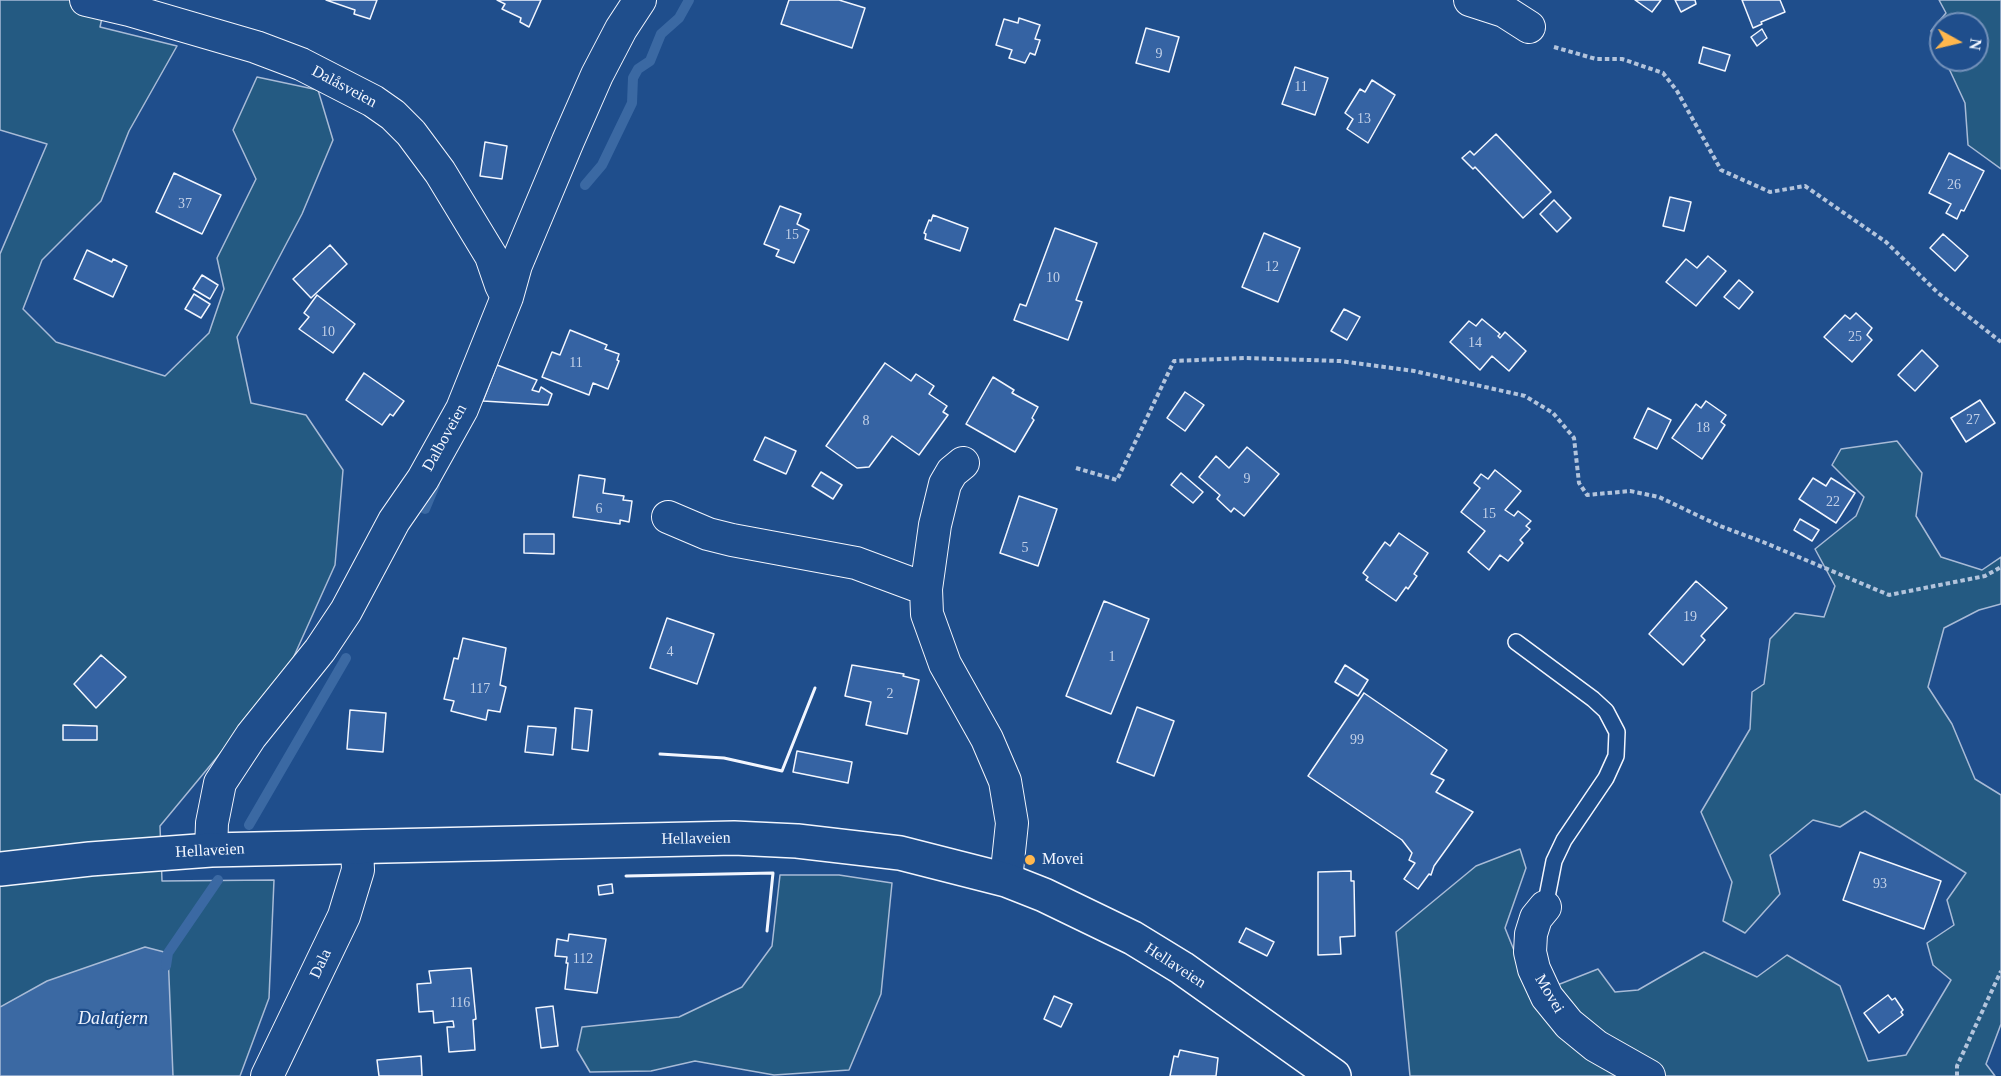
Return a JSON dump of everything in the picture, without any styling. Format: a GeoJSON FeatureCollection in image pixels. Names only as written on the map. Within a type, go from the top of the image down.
{"type":"FeatureCollection","features":[{"type":"Feature","properties":{"kind":"main road","name":"Hellaveien"},"geometry":{"type":"LineString","coordinates":[[0,869],[90,859],[211,850],[722,838],[797,841],[900,853],[1006,880],[1044,895],[1133,938],[1182,969],[1334,1076]]}},
{"type":"Feature","properties":{"kind":"street","name":"Dalåsveien"},"geometry":{"type":"LineString","coordinates":[[86,0],[140,13],[256,47],[302,64],[373,101],[393,115],[411,133],[440,172],[491,256],[507,297]]}},
{"type":"Feature","properties":{"kind":"street","name":"Dalboveien"},"geometry":{"type":"LineString","coordinates":[[211,850],[212,823],[220,783],[251,736],[320,650],[346,611],[394,521],[423,479],[462,409],[507,297],[516,266],[597,75],[621,29],[640,0]]}},
{"type":"Feature","properties":{"kind":"street"},"geometry":{"type":"LineString","coordinates":[[1470,0],[1504,10],[1529,27]]}},
{"type":"Feature","properties":{"kind":"street"},"geometry":{"type":"LineString","coordinates":[[963,463],[952,472],[945,484],[935,525],[926,589],[927,614],[945,664],[987,739],[1005,781],[1012,823],[1006,880]]}},
{"type":"Feature","properties":{"kind":"street"},"geometry":{"type":"LineString","coordinates":[[668,517],[708,534],[732,540],[856,563],[926,589]]}},
{"type":"Feature","properties":{"kind":"street","name":"Dala"},"geometry":{"type":"LineString","coordinates":[[267,1076],[344,916],[358,870],[357,847]]}},
{"type":"Feature","properties":{"kind":"street","name":"Movei"},"geometry":{"type":"LineString","coordinates":[[1545,907],[1536,918],[1531,933],[1530,952],[1534,969],[1547,997],[1569,1024],[1596,1046],[1649,1076]]}},
{"type":"Feature","properties":{"kind":"lane"},"geometry":{"type":"LineString","coordinates":[[1516,642],[1593,699],[1606,711],[1617,732],[1616,756],[1606,778],[1564,840],[1554,861],[1545,907]]}},
{"type":"Feature","properties":{"kind":"path"},"geometry":{"type":"LineString","coordinates":[[1529,27],[1556,49],[1596,59],[1622,60],[1663,73],[1677,91],[1721,170],[1770,192],[1805,186],[1886,242],[1937,292],[2001,342]]}},
{"type":"Feature","properties":{"kind":"path"},"geometry":{"type":"LineString","coordinates":[[1076,468],[1116,480],[1174,361],[1244,358],[1340,361],[1414,371],[1525,396],[1553,413],[1575,438],[1579,483],[1587,495],[1630,491],[1659,497],[1694,514],[1889,595],[1985,576],[2001,567]]}},
{"type":"Feature","properties":{"kind":"path"},"geometry":{"type":"LineString","coordinates":[[1957,1076],[1957,1066],[2001,971]]}},
{"type":"Feature","properties":{"kind":"shaded area"},"geometry":{"type":"Polygon","coordinates":[[[0,0],[106,0],[100,27],[177,46],[129,131],[101,201],[42,260],[23,309],[56,342],[165,376],[209,333],[224,289],[217,258],[256,179],[233,130],[257,77],[318,90],[333,140],[302,214],[237,337],[251,403],[306,415],[343,470],[335,565],[286,674],[160,826],[162,881],[274,880],[269,998],[240,1076],[173,1076],[0,1007],[0,254],[47,144],[0,130],[0,0]]]}},
{"type":"Feature","properties":{"kind":"shaded area"},"geometry":{"type":"Polygon","coordinates":[[[1939,0],[2001,0],[2001,169],[1968,145],[1965,103],[1951,72],[1989,72],[1989,12],[1945,12],[1939,0]]]}},
{"type":"Feature","properties":{"kind":"shaded area"},"geometry":{"type":"Polygon","coordinates":[[[1897,441],[1922,473],[1916,516],[1941,557],[1982,570],[2001,557],[2001,604],[1979,610],[1944,628],[1928,687],[1952,724],[1975,779],[2001,795],[2001,1024],[1986,1064],[1995,1076],[1410,1076],[1396,932],[1476,866],[1520,849],[1526,868],[1505,928],[1532,995],[1598,969],[1615,992],[1638,990],[1704,952],[1757,977],[1787,955],[1840,986],[1868,1061],[1906,1055],[1951,980],[1933,965],[1927,943],[1954,925],[1947,900],[1966,873],[1865,811],[1840,827],[1813,820],[1770,855],[1780,894],[1745,933],[1723,921],[1732,882],[1701,812],[1750,729],[1752,692],[1764,684],[1770,639],[1795,613],[1824,617],[1835,586],[1815,549],[1856,516],[1864,497],[1832,465],[1841,449],[1897,441]]]}},
{"type":"Feature","properties":{"kind":"shaded area"},"geometry":{"type":"Polygon","coordinates":[[[780,875],[839,875],[892,883],[881,994],[849,1070],[774,1075],[695,1061],[651,1071],[590,1072],[577,1050],[582,1027],[679,1017],[742,987],[772,946],[780,875]]]}},
{"type":"Feature","properties":{"kind":"water","name":"Dalatjern"},"geometry":{"type":"Polygon","coordinates":[[[145,947],[168,953],[173,1076],[0,1076],[0,1007],[47,981],[145,947]]]}},
{"type":"Feature","properties":{"kind":"building"},"geometry":{"type":"Polygon","coordinates":[[[326,0],[377,0],[370,19],[354,14],[355,10],[326,0]]]}},
{"type":"Feature","properties":{"kind":"building"},"geometry":{"type":"Polygon","coordinates":[[[497,0],[541,0],[529,27],[520,22],[521,18],[502,9],[505,4],[497,0]]]}},
{"type":"Feature","properties":{"kind":"building"},"geometry":{"type":"Polygon","coordinates":[[[789,0],[839,0],[865,8],[852,48],[781,24],[789,0]]]}},
{"type":"Feature","properties":{"kind":"building"},"geometry":{"type":"Polygon","coordinates":[[[1635,0],[1661,0],[1652,12],[1635,0]]]}},
{"type":"Feature","properties":{"kind":"building"},"geometry":{"type":"Polygon","coordinates":[[[1675,0],[1695,0],[1696,4],[1681,12],[1675,0]]]}},
{"type":"Feature","properties":{"kind":"building"},"geometry":{"type":"Polygon","coordinates":[[[1742,0],[1780,0],[1785,12],[1753,28],[1742,0]]]}},
{"type":"Feature","properties":{"kind":"building"},"geometry":{"type":"Polygon","coordinates":[[[1019,18],[1040,25],[1035,39],[1040,40],[1035,55],[1030,53],[1025,63],[1009,58],[1012,50],[996,45],[1004,19],[1018,23],[1019,18]]]}},
{"type":"Feature","properties":{"kind":"building"},"geometry":{"type":"Polygon","coordinates":[[[1146,28],[1179,37],[1169,72],[1136,63],[1146,28]]]}},
{"type":"Feature","properties":{"kind":"building"},"geometry":{"type":"Polygon","coordinates":[[[1762,29],[1767,38],[1757,46],[1751,37],[1762,29]]]}},
{"type":"Feature","properties":{"kind":"building"},"geometry":{"type":"Polygon","coordinates":[[[1703,47],[1730,55],[1725,71],[1699,63],[1703,47]]]}},
{"type":"Feature","properties":{"kind":"building"},"geometry":{"type":"Polygon","coordinates":[[[1295,67],[1328,78],[1315,115],[1282,104],[1295,67]]]}},
{"type":"Feature","properties":{"kind":"building"},"geometry":{"type":"Polygon","coordinates":[[[1372,80],[1395,95],[1368,143],[1347,129],[1353,119],[1345,113],[1360,89],[1365,92],[1372,80]]]}},
{"type":"Feature","properties":{"kind":"building"},"geometry":{"type":"Polygon","coordinates":[[[1496,134],[1551,192],[1523,218],[1475,167],[1473,169],[1462,158],[1470,151],[1474,155],[1496,134]]]}},
{"type":"Feature","properties":{"kind":"building"},"geometry":{"type":"Polygon","coordinates":[[[485,142],[507,146],[502,179],[480,176],[485,142]]]}},
{"type":"Feature","properties":{"kind":"building"},"geometry":{"type":"Polygon","coordinates":[[[1949,153],[1984,171],[1964,211],[1961,210],[1957,219],[1946,213],[1951,204],[1929,193],[1949,153]]]}},
{"type":"Feature","properties":{"kind":"building"},"geometry":{"type":"Polygon","coordinates":[[[174,173],[221,195],[202,234],[156,212],[174,173]]]}},
{"type":"Feature","properties":{"kind":"building"},"geometry":{"type":"Polygon","coordinates":[[[1670,197],[1691,202],[1684,231],[1663,226],[1670,197]]]}},
{"type":"Feature","properties":{"kind":"building"},"geometry":{"type":"Polygon","coordinates":[[[1554,200],[1571,218],[1557,232],[1540,214],[1554,200]]]}},
{"type":"Feature","properties":{"kind":"building"},"geometry":{"type":"Polygon","coordinates":[[[780,206],[801,214],[797,224],[809,230],[794,263],[776,256],[779,250],[764,244],[780,206]]]}},
{"type":"Feature","properties":{"kind":"building"},"geometry":{"type":"Polygon","coordinates":[[[933,215],[968,228],[960,251],[925,239],[926,234],[924,233],[933,215]]]}},
{"type":"Feature","properties":{"kind":"building"},"geometry":{"type":"Polygon","coordinates":[[[1055,228],[1097,243],[1076,300],[1082,302],[1068,340],[1014,320],[1020,304],[1026,306],[1055,228]]]}},
{"type":"Feature","properties":{"kind":"building"},"geometry":{"type":"Polygon","coordinates":[[[1264,233],[1300,248],[1278,302],[1242,287],[1264,233]]]}},
{"type":"Feature","properties":{"kind":"building"},"geometry":{"type":"Polygon","coordinates":[[[1943,234],[1968,256],[1955,271],[1930,248],[1943,234]]]}},
{"type":"Feature","properties":{"kind":"building"},"geometry":{"type":"Polygon","coordinates":[[[330,245],[347,264],[311,298],[293,279],[330,245]]]}},
{"type":"Feature","properties":{"kind":"building"},"geometry":{"type":"Polygon","coordinates":[[[87,250],[112,262],[113,259],[127,266],[113,297],[74,279],[87,250]]]}},
{"type":"Feature","properties":{"kind":"building"},"geometry":{"type":"Polygon","coordinates":[[[1708,256],[1726,271],[1696,306],[1666,282],[1686,259],[1697,268],[1708,256]]]}},
{"type":"Feature","properties":{"kind":"building"},"geometry":{"type":"Polygon","coordinates":[[[202,275],[218,285],[210,299],[193,289],[202,275]]]}},
{"type":"Feature","properties":{"kind":"building"},"geometry":{"type":"Polygon","coordinates":[[[1739,280],[1753,292],[1739,309],[1724,297],[1739,280]]]}},
{"type":"Feature","properties":{"kind":"building"},"geometry":{"type":"Polygon","coordinates":[[[194,294],[210,304],[201,318],[185,309],[194,294]]]}},
{"type":"Feature","properties":{"kind":"building"},"geometry":{"type":"Polygon","coordinates":[[[317,295],[355,324],[333,353],[299,329],[309,317],[304,313],[317,295]]]}},
{"type":"Feature","properties":{"kind":"building"},"geometry":{"type":"Polygon","coordinates":[[[1344,309],[1360,317],[1347,340],[1331,331],[1344,309]]]}},
{"type":"Feature","properties":{"kind":"building"},"geometry":{"type":"Polygon","coordinates":[[[1856,313],[1872,328],[1867,335],[1872,340],[1852,362],[1824,337],[1845,315],[1850,319],[1856,313]]]}},
{"type":"Feature","properties":{"kind":"building"},"geometry":{"type":"Polygon","coordinates":[[[1482,319],[1500,334],[1498,336],[1500,338],[1505,332],[1526,351],[1509,371],[1492,356],[1480,370],[1450,342],[1469,321],[1476,326],[1482,319]]]}},
{"type":"Feature","properties":{"kind":"building"},"geometry":{"type":"Polygon","coordinates":[[[570,330],[607,345],[605,349],[619,354],[617,360],[619,361],[608,389],[593,383],[589,395],[542,377],[552,352],[560,355],[570,330]]]}},
{"type":"Feature","properties":{"kind":"building"},"geometry":{"type":"Polygon","coordinates":[[[1922,350],[1938,366],[1915,391],[1898,375],[1922,350]]]}},
{"type":"Feature","properties":{"kind":"building"},"geometry":{"type":"Polygon","coordinates":[[[885,363],[911,381],[916,374],[934,386],[929,394],[947,406],[943,412],[948,415],[919,455],[892,436],[869,467],[857,468],[826,446],[885,363]]]}},
{"type":"Feature","properties":{"kind":"building"},"geometry":{"type":"Polygon","coordinates":[[[497,365],[537,380],[532,390],[539,392],[541,387],[552,394],[548,405],[483,401],[497,365]]]}},
{"type":"Feature","properties":{"kind":"building"},"geometry":{"type":"Polygon","coordinates":[[[364,373],[404,401],[393,416],[390,414],[382,425],[346,400],[364,373]]]}},
{"type":"Feature","properties":{"kind":"building"},"geometry":{"type":"Polygon","coordinates":[[[993,377],[1014,390],[1012,393],[1038,407],[1032,418],[1034,420],[1015,452],[966,424],[993,377]]]}},
{"type":"Feature","properties":{"kind":"building"},"geometry":{"type":"Polygon","coordinates":[[[1185,392],[1204,405],[1185,431],[1167,418],[1185,392]]]}},
{"type":"Feature","properties":{"kind":"building"},"geometry":{"type":"Polygon","coordinates":[[[1980,400],[1995,423],[1966,442],[1951,418],[1980,400]]]}},
{"type":"Feature","properties":{"kind":"building"},"geometry":{"type":"Polygon","coordinates":[[[1706,401],[1726,415],[1721,422],[1725,425],[1702,459],[1672,438],[1696,404],[1701,408],[1706,401]]]}},
{"type":"Feature","properties":{"kind":"building"},"geometry":{"type":"Polygon","coordinates":[[[1648,408],[1671,420],[1657,449],[1634,438],[1648,408]]]}},
{"type":"Feature","properties":{"kind":"building"},"geometry":{"type":"Polygon","coordinates":[[[765,437],[796,451],[786,474],[754,460],[765,437]]]}},
{"type":"Feature","properties":{"kind":"building"},"geometry":{"type":"Polygon","coordinates":[[[1247,447],[1279,474],[1244,516],[1234,508],[1231,512],[1217,499],[1220,495],[1199,477],[1216,456],[1229,468],[1247,447]]]}},
{"type":"Feature","properties":{"kind":"building"},"geometry":{"type":"Polygon","coordinates":[[[1495,470],[1521,491],[1505,510],[1514,516],[1518,511],[1531,521],[1526,526],[1530,529],[1520,540],[1523,543],[1508,561],[1500,555],[1489,570],[1468,552],[1485,531],[1461,512],[1480,488],[1474,483],[1481,474],[1488,479],[1495,470]]]}},
{"type":"Feature","properties":{"kind":"building"},"geometry":{"type":"Polygon","coordinates":[[[821,472],[842,485],[833,499],[812,486],[821,472]]]}},
{"type":"Feature","properties":{"kind":"building"},"geometry":{"type":"Polygon","coordinates":[[[1181,473],[1203,492],[1193,503],[1171,485],[1181,473]]]}},
{"type":"Feature","properties":{"kind":"building"},"geometry":{"type":"Polygon","coordinates":[[[579,475],[605,479],[603,493],[624,496],[623,500],[632,501],[629,522],[620,520],[620,524],[573,517],[579,475]]]}},
{"type":"Feature","properties":{"kind":"building"},"geometry":{"type":"Polygon","coordinates":[[[1813,478],[1826,486],[1831,478],[1855,493],[1836,523],[1799,499],[1813,478]]]}},
{"type":"Feature","properties":{"kind":"building"},"geometry":{"type":"Polygon","coordinates":[[[1019,496],[1057,509],[1038,566],[1000,553],[1019,496]]]}},
{"type":"Feature","properties":{"kind":"building"},"geometry":{"type":"Polygon","coordinates":[[[1800,519],[1819,530],[1812,541],[1794,530],[1800,519]]]}},
{"type":"Feature","properties":{"kind":"building"},"geometry":{"type":"Polygon","coordinates":[[[1399,533],[1428,553],[1414,574],[1417,576],[1396,601],[1366,580],[1368,577],[1363,573],[1385,542],[1390,546],[1399,533]]]}},
{"type":"Feature","properties":{"kind":"building"},"geometry":{"type":"Polygon","coordinates":[[[524,534],[554,534],[554,554],[524,553],[524,534]]]}},
{"type":"Feature","properties":{"kind":"building"},"geometry":{"type":"Polygon","coordinates":[[[1696,581],[1727,608],[1701,636],[1705,640],[1683,665],[1649,634],[1696,581]]]}},
{"type":"Feature","properties":{"kind":"building"},"geometry":{"type":"Polygon","coordinates":[[[1104,601],[1149,619],[1111,714],[1066,696],[1104,601]]]}},
{"type":"Feature","properties":{"kind":"building"},"geometry":{"type":"Polygon","coordinates":[[[667,618],[714,634],[697,684],[650,668],[667,618]]]}},
{"type":"Feature","properties":{"kind":"building"},"geometry":{"type":"Polygon","coordinates":[[[463,638],[506,648],[500,685],[506,687],[500,712],[488,710],[486,720],[451,711],[454,701],[444,699],[454,658],[458,659],[463,638]]]}},
{"type":"Feature","properties":{"kind":"building"},"geometry":{"type":"Polygon","coordinates":[[[101,655],[126,677],[96,708],[74,684],[101,655]]]}},
{"type":"Feature","properties":{"kind":"building"},"geometry":{"type":"Polygon","coordinates":[[[852,665],[904,674],[903,676],[919,680],[907,734],[866,725],[871,702],[845,696],[852,665]]]}},
{"type":"Feature","properties":{"kind":"building"},"geometry":{"type":"Polygon","coordinates":[[[1345,665],[1368,680],[1358,696],[1335,682],[1345,665]]]}},
{"type":"Feature","properties":{"kind":"building"},"geometry":{"type":"Polygon","coordinates":[[[1364,693],[1447,750],[1431,774],[1444,780],[1436,792],[1473,812],[1434,866],[1431,875],[1429,874],[1418,889],[1404,879],[1415,863],[1409,860],[1412,853],[1402,840],[1308,776],[1364,693]]]}},
{"type":"Feature","properties":{"kind":"building"},"geometry":{"type":"Polygon","coordinates":[[[1137,707],[1174,721],[1154,776],[1117,762],[1137,707]]]}},
{"type":"Feature","properties":{"kind":"building"},"geometry":{"type":"Polygon","coordinates":[[[575,708],[592,710],[588,751],[572,749],[575,708]]]}},
{"type":"Feature","properties":{"kind":"building"},"geometry":{"type":"Polygon","coordinates":[[[350,710],[386,713],[383,752],[347,749],[350,710]]]}},
{"type":"Feature","properties":{"kind":"building"},"geometry":{"type":"Polygon","coordinates":[[[63,725],[97,726],[97,740],[63,740],[63,725]]]}},
{"type":"Feature","properties":{"kind":"building"},"geometry":{"type":"Polygon","coordinates":[[[528,726],[556,728],[553,755],[525,752],[528,726]]]}},
{"type":"Feature","properties":{"kind":"building"},"geometry":{"type":"Polygon","coordinates":[[[797,751],[852,762],[848,783],[793,772],[797,751]]]}},
{"type":"Feature","properties":{"kind":"building"},"geometry":{"type":"Polygon","coordinates":[[[1860,852],[1941,881],[1924,929],[1843,900],[1860,852]]]}},
{"type":"Feature","properties":{"kind":"building"},"geometry":{"type":"Polygon","coordinates":[[[1351,871],[1351,881],[1354,881],[1355,936],[1340,937],[1341,954],[1318,955],[1318,872],[1351,871]]]}},
{"type":"Feature","properties":{"kind":"building"},"geometry":{"type":"Polygon","coordinates":[[[612,884],[613,893],[599,895],[598,886],[612,884]]]}},
{"type":"Feature","properties":{"kind":"building"},"geometry":{"type":"Polygon","coordinates":[[[1246,928],[1274,942],[1267,956],[1239,942],[1246,928]]]}},
{"type":"Feature","properties":{"kind":"building"},"geometry":{"type":"Polygon","coordinates":[[[569,934],[606,939],[597,993],[565,989],[567,957],[555,956],[557,939],[568,941],[569,934]]]}},
{"type":"Feature","properties":{"kind":"building"},"geometry":{"type":"Polygon","coordinates":[[[471,968],[476,1019],[473,1020],[475,1050],[449,1052],[447,1027],[454,1027],[453,1021],[434,1023],[433,1011],[419,1012],[417,984],[431,983],[429,971],[471,968]]]}},
{"type":"Feature","properties":{"kind":"building"},"geometry":{"type":"Polygon","coordinates":[[[1888,995],[1892,1000],[1895,998],[1903,1010],[1901,1012],[1903,1015],[1879,1033],[1864,1013],[1888,995]]]}},
{"type":"Feature","properties":{"kind":"building"},"geometry":{"type":"Polygon","coordinates":[[[1054,996],[1072,1004],[1061,1027],[1044,1019],[1054,996]]]}},
{"type":"Feature","properties":{"kind":"building"},"geometry":{"type":"Polygon","coordinates":[[[553,1006],[558,1046],[541,1048],[536,1008],[553,1006]]]}},
{"type":"Feature","properties":{"kind":"building"},"geometry":{"type":"Polygon","coordinates":[[[1180,1050],[1218,1058],[1216,1076],[1170,1076],[1174,1056],[1178,1057],[1180,1050]]]}},
{"type":"Feature","properties":{"kind":"building"},"geometry":{"type":"Polygon","coordinates":[[[421,1056],[422,1076],[379,1076],[377,1060],[421,1056]]]}},
{"type":"Feature","properties":{"kind":"waterway"},"geometry":{"type":"LineString","coordinates":[[585,185],[602,165],[632,103],[633,78],[638,69],[650,61],[661,34],[679,18],[689,0]]}},
{"type":"Feature","properties":{"kind":"waterway"},"geometry":{"type":"LineString","coordinates":[[425,509],[435,485]]}},
{"type":"Feature","properties":{"kind":"waterway"},"geometry":{"type":"LineString","coordinates":[[249,825],[346,658]]}},
{"type":"Feature","properties":{"kind":"waterway"},"geometry":{"type":"LineString","coordinates":[[166,966],[168,953],[218,880]]}},
{"type":"Feature","properties":{"kind":"wall"},"geometry":{"type":"LineString","coordinates":[[660,754],[724,758],[782,771],[815,688]]}},
{"type":"Feature","properties":{"kind":"wall"},"geometry":{"type":"LineString","coordinates":[[626,876],[773,873],[767,931]]}},
{"type":"Feature","properties":{"kind":"place","name":"Movei"},"geometry":{"type":"Point","coordinates":[1030,860]}}]}
